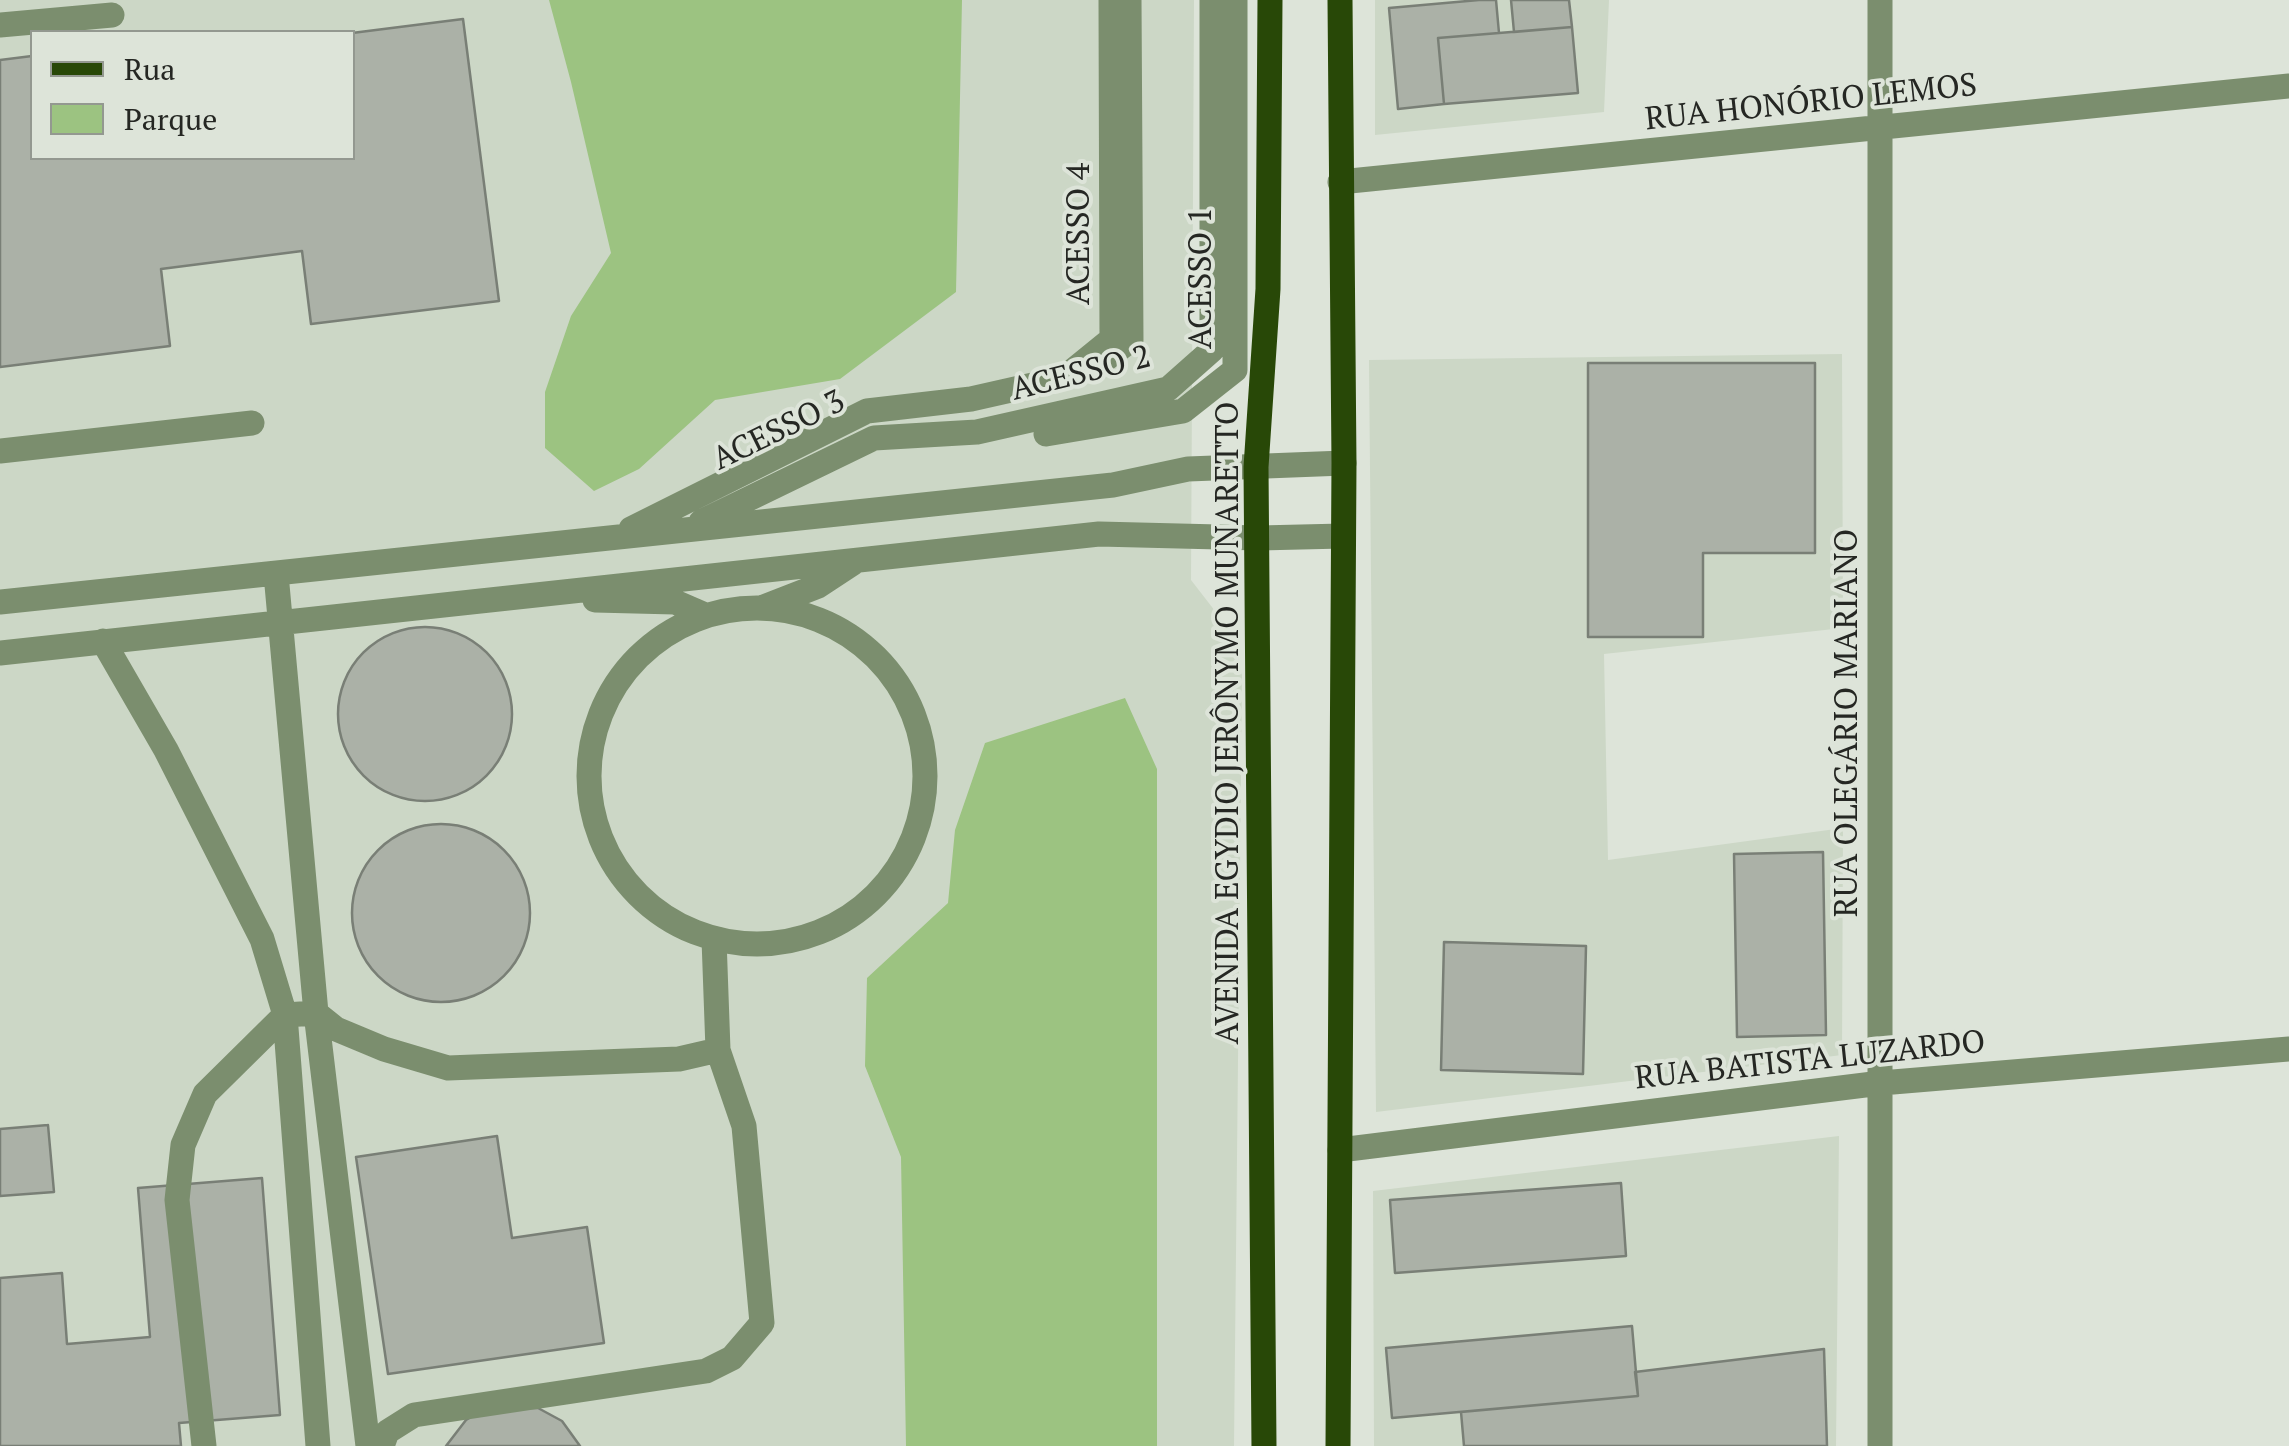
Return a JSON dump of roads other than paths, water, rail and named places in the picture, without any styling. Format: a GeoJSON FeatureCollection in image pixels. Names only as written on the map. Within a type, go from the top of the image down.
{"type":"FeatureCollection","features":[{"type":"Feature","properties":{"kind":"main road","name":"AVENIDA EGYDIO JERÔNYMO MUNARETTO"},"geometry":{"type":"LineString","coordinates":[[1264,1446],[1256,468],[1268,288],[1270,0]]}},
{"type":"Feature","properties":{"kind":"main road"},"geometry":{"type":"LineString","coordinates":[[1338,1446],[1344,463],[1340,0]]}},
{"type":"Feature","properties":{"kind":"street","name":"ACESSO 4"},"geometry":{"type":"LineString","coordinates":[[611,538],[866,411],[971,399],[1064,378],[1112,339],[1111,0]]}},
{"type":"Feature","properties":{"kind":"street","name":"ACESSO 3"},"geometry":{"type":"LineString","coordinates":[[646,534],[870,422],[1004,405],[1074,384],[1131,340],[1129,0]]}},
{"type":"Feature","properties":{"kind":"street","name":"ACESSO 2"},"geometry":{"type":"LineString","coordinates":[[685,530],[874,438],[977,432],[1168,388],[1212,350],[1212,0]]}},
{"type":"Feature","properties":{"kind":"street","name":"ACESSO 1"},"geometry":{"type":"LineString","coordinates":[[724,526],[876,452],[986,444],[1183,411],[1235,370],[1235,0]]}},
{"type":"Feature","properties":{"kind":"street","name":"RUA OLEGÁRIO MARIANO"},"geometry":{"type":"LineString","coordinates":[[1880,0],[1880,1446]]}},
{"type":"Feature","properties":{"kind":"street"},"geometry":{"type":"LineString","coordinates":[[0,25],[112,15]]}},
{"type":"Feature","properties":{"kind":"street","name":"RUA HONÓRIO LEMOS"},"geometry":{"type":"LineString","coordinates":[[1340,182],[2289,86]]}},
{"type":"Feature","properties":{"kind":"street"},"geometry":{"type":"LineString","coordinates":[[0,451],[252,423]]}},
{"type":"Feature","properties":{"kind":"street"},"geometry":{"type":"LineString","coordinates":[[0,602],[1112,485],[1188,469],[1344,463]]}},
{"type":"Feature","properties":{"kind":"street"},"geometry":{"type":"LineString","coordinates":[[0,652],[1099,534],[1343,536]]}},
{"type":"Feature","properties":{"kind":"street"},"geometry":{"type":"LineString","coordinates":[[764,606],[820,619],[871,650],[916,716],[926,774],[917,832],[888,884],[860,911],[808,938],[750,946],[693,934],[644,902],[597,831],[588,772],[600,715],[630,665],[676,627],[705,615],[764,606],[818,586],[857,561]]}},
{"type":"Feature","properties":{"kind":"street"},"geometry":{"type":"LineString","coordinates":[[276,574],[316,1013],[368,1446]]}},
{"type":"Feature","properties":{"kind":"street"},"geometry":{"type":"LineString","coordinates":[[535,596],[675,602],[705,615]]}},
{"type":"Feature","properties":{"kind":"street"},"geometry":{"type":"LineString","coordinates":[[103,641],[166,750],[262,938],[285,1014],[318,1446]]}},
{"type":"Feature","properties":{"kind":"street"},"geometry":{"type":"LineString","coordinates":[[382,1446],[387,1432],[414,1415],[706,1370],[732,1358],[762,1322],[744,1126],[718,1050],[714,938]]}},
{"type":"Feature","properties":{"kind":"street"},"geometry":{"type":"LineString","coordinates":[[204,1446],[177,1200],[183,1145],[205,1094],[285,1014],[316,1013],[336,1028],[384,1049],[448,1068],[679,1059],[718,1050]]}},
{"type":"Feature","properties":{"kind":"street","name":"RUA BATISTA LUZARDO"},"geometry":{"type":"LineString","coordinates":[[1340,1150],[1881,1083],[2289,1048]]}}]}
